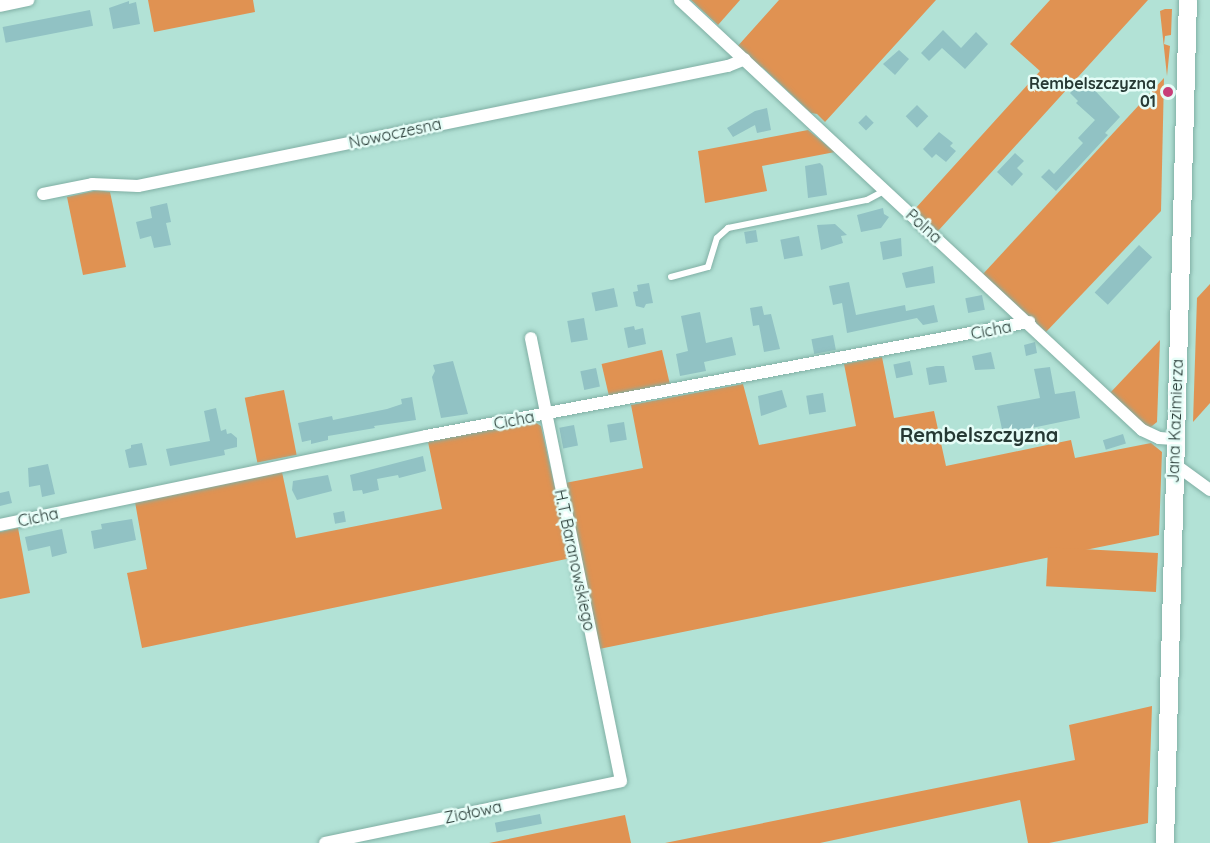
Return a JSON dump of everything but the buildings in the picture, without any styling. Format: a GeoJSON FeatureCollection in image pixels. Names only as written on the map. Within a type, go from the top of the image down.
{"type":"FeatureCollection","features":[{"type":"Feature","properties":{"kind":"main road","name":"Jana Kazimierza"},"geometry":{"type":"LineString","coordinates":[[1165,843],[1173,463],[1188,0]]}},
{"type":"Feature","properties":{"kind":"street"},"geometry":{"type":"LineString","coordinates":[[0,6],[28,0]]}},
{"type":"Feature","properties":{"kind":"street","name":"Polna"},"geometry":{"type":"LineString","coordinates":[[680,0],[1029,322],[1142,430],[1159,438],[1174,439]]}},
{"type":"Feature","properties":{"kind":"street","name":"Nowoczesna"},"geometry":{"type":"LineString","coordinates":[[43,194],[92,184],[138,186],[728,66],[745,59]]}},
{"type":"Feature","properties":{"kind":"street","name":"Cicha"},"geometry":{"type":"LineString","coordinates":[[0,525],[546,414],[1029,322]]}},
{"type":"Feature","properties":{"kind":"street","name":"H.T. Baranowskiego"},"geometry":{"type":"LineString","coordinates":[[531,338],[621,781]]}},
{"type":"Feature","properties":{"kind":"street"},"geometry":{"type":"LineString","coordinates":[[1173,463],[1210,490]]}},
{"type":"Feature","properties":{"kind":"street","name":"Ziołowa"},"geometry":{"type":"LineString","coordinates":[[325,843],[621,781]]}},
{"type":"Feature","properties":{"kind":"lane"},"geometry":{"type":"LineString","coordinates":[[671,277],[701,271],[708,267],[717,237],[728,228],[867,200],[885,191]]}},
{"type":"Feature","properties":{"kind":"shaded area"},"geometry":{"type":"Polygon","coordinates":[[[148,0],[253,0],[255,12],[154,32],[148,0]]]}},
{"type":"Feature","properties":{"kind":"shaded area"},"geometry":{"type":"Polygon","coordinates":[[[691,0],[740,0],[718,25],[691,0]]]}},
{"type":"Feature","properties":{"kind":"shaded area"},"geometry":{"type":"Polygon","coordinates":[[[779,0],[936,0],[825,122],[817,114],[811,113],[762,67],[759,68],[736,48],[779,0]]]}},
{"type":"Feature","properties":{"kind":"shaded area"},"geometry":{"type":"Polygon","coordinates":[[[1050,0],[1148,0],[938,231],[914,210],[1040,71],[1010,44],[1050,0]]]}},
{"type":"Feature","properties":{"kind":"shaded area"},"geometry":{"type":"Polygon","coordinates":[[[1172,9],[1171,35],[1165,36],[1164,44],[1170,46],[1167,76],[1160,11],[1172,9]]]}},
{"type":"Feature","properties":{"kind":"shaded area"},"geometry":{"type":"Polygon","coordinates":[[[1164,78],[1161,211],[1046,332],[983,274],[1164,78]]]}},
{"type":"Feature","properties":{"kind":"shaded area"},"geometry":{"type":"Polygon","coordinates":[[[808,130],[835,152],[762,166],[767,191],[705,203],[698,151],[808,130]]]}},
{"type":"Feature","properties":{"kind":"shaded area"},"geometry":{"type":"Polygon","coordinates":[[[98,190],[110,192],[126,267],[83,275],[67,197],[98,190]]]}},
{"type":"Feature","properties":{"kind":"shaded area"},"geometry":{"type":"Polygon","coordinates":[[[1210,284],[1210,403],[1193,422],[1197,298],[1210,284]]]}},
{"type":"Feature","properties":{"kind":"shaded area"},"geometry":{"type":"Polygon","coordinates":[[[1160,340],[1157,422],[1147,430],[1110,393],[1160,340]]]}},
{"type":"Feature","properties":{"kind":"shaded area"},"geometry":{"type":"Polygon","coordinates":[[[662,350],[670,386],[610,400],[602,364],[662,350]]]}},
{"type":"Feature","properties":{"kind":"shaded area"},"geometry":{"type":"Polygon","coordinates":[[[882,357],[894,418],[934,411],[946,466],[1071,440],[1075,458],[1151,443],[1162,452],[1159,535],[599,649],[565,483],[643,468],[631,405],[743,384],[759,445],[856,426],[844,364],[882,357]]]}},
{"type":"Feature","properties":{"kind":"shaded area"},"geometry":{"type":"Polygon","coordinates":[[[284,390],[297,455],[257,462],[245,398],[284,390]]]}},
{"type":"Feature","properties":{"kind":"shaded area"},"geometry":{"type":"Polygon","coordinates":[[[533,421],[541,426],[571,558],[142,648],[127,573],[147,569],[135,502],[282,472],[296,538],[442,509],[428,442],[533,421]]]}},
{"type":"Feature","properties":{"kind":"shaded area"},"geometry":{"type":"Polygon","coordinates":[[[18,528],[30,593],[0,599],[0,532],[18,528]]]}},
{"type":"Feature","properties":{"kind":"shaded area"},"geometry":{"type":"Polygon","coordinates":[[[1048,547],[1158,553],[1156,592],[1046,586],[1048,547]]]}},
{"type":"Feature","properties":{"kind":"shaded area"},"geometry":{"type":"Polygon","coordinates":[[[1152,706],[1148,823],[1049,843],[1028,843],[1020,800],[820,843],[665,843],[1075,760],[1069,725],[1152,706]]]}},
{"type":"Feature","properties":{"kind":"shaded area"},"geometry":{"type":"Polygon","coordinates":[[[625,815],[631,843],[489,843],[620,816],[625,815]]]}},
{"type":"Feature","properties":{"kind":"place","name":"Rembelszczyzna 01"},"geometry":{"type":"Point","coordinates":[1168,92]}},
{"type":"Feature","properties":{"kind":"district","name":"Rembelszczyzna"},"geometry":{"type":"Point","coordinates":[979,434]}}]}
